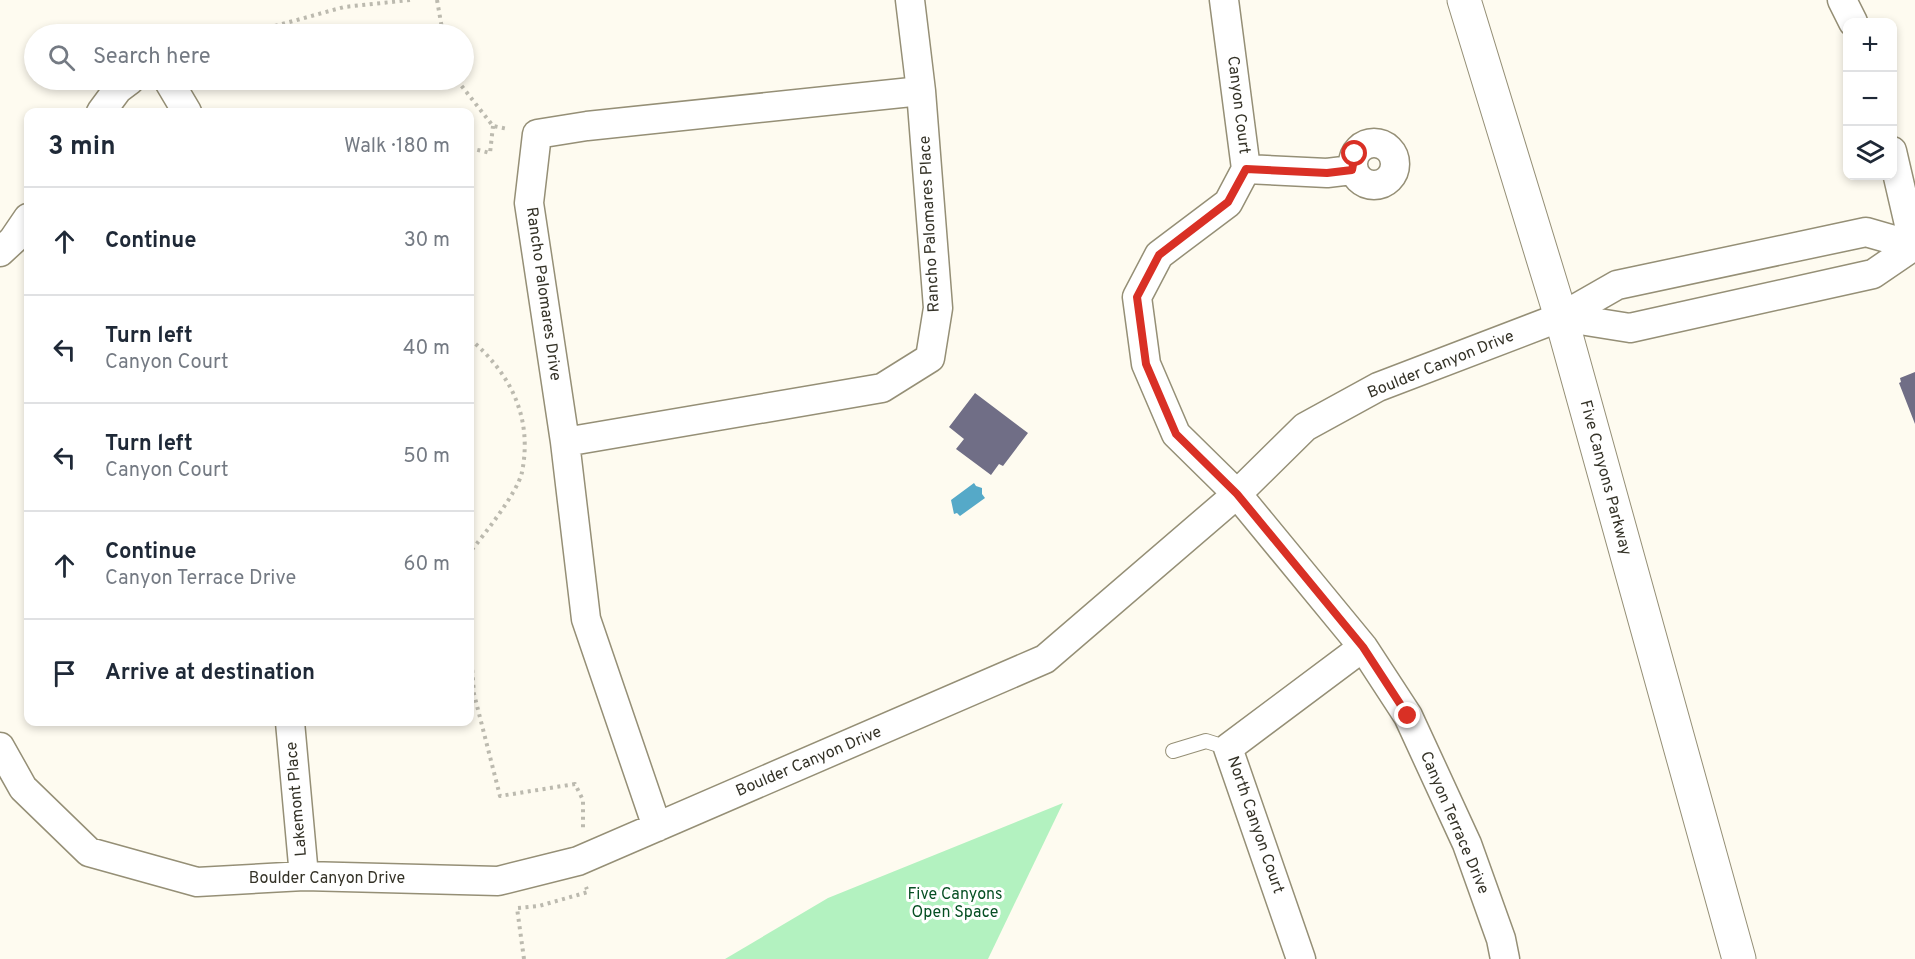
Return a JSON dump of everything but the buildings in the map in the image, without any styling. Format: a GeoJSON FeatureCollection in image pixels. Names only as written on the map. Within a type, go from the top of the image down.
{"type":"FeatureCollection","features":[{"type":"Feature","properties":{"kind":"main road","name":"Five Canyons Parkway"},"geometry":{"type":"LineString","coordinates":[[1464,0],[1561,317],[1739,959]]}},
{"type":"Feature","properties":{"kind":"street","name":"Rancho Palomares Place"},"geometry":{"type":"LineString","coordinates":[[565,442],[882,388],[930,358],[938,308],[921,92],[910,0]]}},
{"type":"Feature","properties":{"kind":"street","name":"Canyon Court"},"geometry":{"type":"LineString","coordinates":[[1224,0],[1246,169],[1228,202],[1159,255],[1137,297],[1146,364],[1176,434],[1237,494]]}},
{"type":"Feature","properties":{"kind":"street"},"geometry":{"type":"LineString","coordinates":[[1842,0],[1851,18]]}},
{"type":"Feature","properties":{"kind":"street"},"geometry":{"type":"LineString","coordinates":[[104,108],[117,90]]}},
{"type":"Feature","properties":{"kind":"street"},"geometry":{"type":"LineString","coordinates":[[174,90],[185,108]]}},
{"type":"Feature","properties":{"kind":"street"},"geometry":{"type":"LineString","coordinates":[[537,134],[587,126],[921,92]]}},
{"type":"Feature","properties":{"kind":"street","name":"Rancho Palomares Drive"},"geometry":{"type":"LineString","coordinates":[[537,134],[529,202],[565,442],[586,619],[657,827]]}},
{"type":"Feature","properties":{"kind":"street"},"geometry":{"type":"LineString","coordinates":[[1246,169],[1327,173],[1352,170]]}},
{"type":"Feature","properties":{"kind":"street"},"geometry":{"type":"LineString","coordinates":[[1561,317],[1630,328],[1873,274],[1914,246],[1897,169]]}},
{"type":"Feature","properties":{"kind":"street"},"geometry":{"type":"LineString","coordinates":[[0,252],[13,240],[24,224]]}},
{"type":"Feature","properties":{"kind":"street","name":"Boulder Canyon Drive"},"geometry":{"type":"LineString","coordinates":[[0,747],[23,788],[90,852],[197,882],[304,876],[498,881],[578,861],[1045,659],[1237,494],[1305,427],[1368,393],[1561,317],[1617,285],[1866,232],[1914,246]]}},
{"type":"Feature","properties":{"kind":"street","name":"Canyon Terrace Drive"},"geometry":{"type":"LineString","coordinates":[[1237,494],[1363,647],[1408,716],[1462,834],[1501,939],[1505,959]]}},
{"type":"Feature","properties":{"kind":"street","name":"North Canyon Court"},"geometry":{"type":"LineString","coordinates":[[1301,959],[1228,748],[1363,647]]}},
{"type":"Feature","properties":{"kind":"street","name":"Lakemont Place"},"geometry":{"type":"LineString","coordinates":[[290,726],[304,876]]}},
{"type":"Feature","properties":{"kind":"lane"},"geometry":{"type":"LineString","coordinates":[[1173,751],[1206,741],[1228,748]]}},
{"type":"Feature","properties":{"kind":"path"},"geometry":{"type":"LineString","coordinates":[[282,24],[344,7],[410,0]]}},
{"type":"Feature","properties":{"kind":"path"},"geometry":{"type":"LineString","coordinates":[[437,0],[442,24]]}},
{"type":"Feature","properties":{"kind":"path"},"geometry":{"type":"LineString","coordinates":[[465,90],[494,126],[537,134]]}},
{"type":"Feature","properties":{"kind":"path"},"geometry":{"type":"LineString","coordinates":[[474,149],[490,153],[494,126]]}},
{"type":"Feature","properties":{"kind":"path"},"geometry":{"type":"LineString","coordinates":[[474,343],[499,368],[519,403],[524,441],[522,474],[474,547]]}},
{"type":"Feature","properties":{"kind":"path"},"geometry":{"type":"LineString","coordinates":[[474,694],[500,796],[575,784],[583,800],[583,835],[573,840],[588,892],[539,906],[517,908],[524,959]]}},
{"type":"Feature","properties":{"kind":"green space","name":"Five Canyons Open Space"},"geometry":{"type":"Polygon","coordinates":[[[1063,803],[988,959],[725,959],[828,898],[1063,803]]]}},
{"type":"Feature","properties":{"kind":"water"},"geometry":{"type":"Polygon","coordinates":[[[974,483],[982,488],[985,498],[960,516],[957,513],[954,514],[951,500],[974,483]]]}},
{"type":"Feature","properties":{"kind":"route"},"geometry":{"type":"LineString","coordinates":[[1355,154],[1352,170],[1327,173],[1246,169],[1228,202],[1159,255],[1137,297],[1146,364],[1176,434],[1237,494],[1363,647],[1408,716]]}}]}
